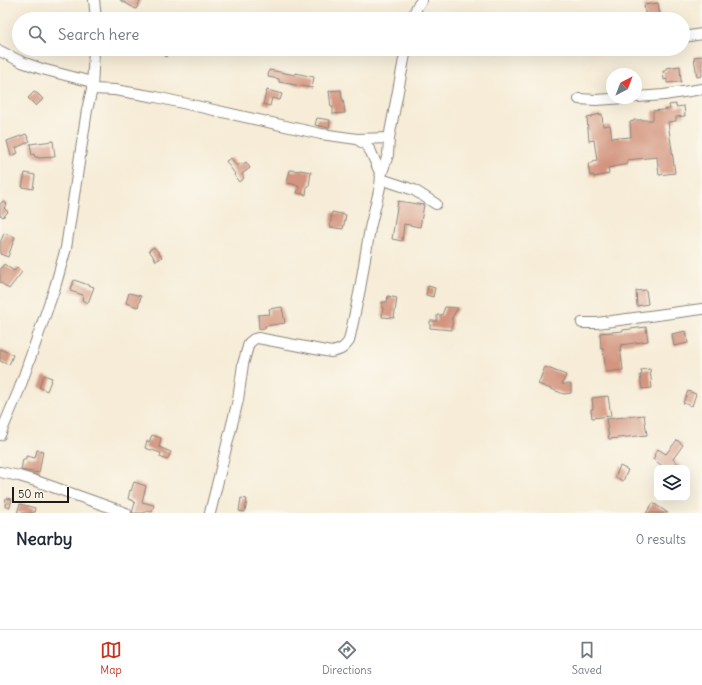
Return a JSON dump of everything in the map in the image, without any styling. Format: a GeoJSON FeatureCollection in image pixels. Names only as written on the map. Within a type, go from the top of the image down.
{"type":"FeatureCollection","features":[{"type":"Feature","properties":{"kind":"street"},"geometry":{"type":"LineString","coordinates":[[94,0],[95,12]]}},
{"type":"Feature","properties":{"kind":"street"},"geometry":{"type":"LineString","coordinates":[[415,12],[422,0]]}},
{"type":"Feature","properties":{"kind":"street"},"geometry":{"type":"LineString","coordinates":[[690,36],[702,34]]}},
{"type":"Feature","properties":{"kind":"street"},"geometry":{"type":"LineString","coordinates":[[0,51],[22,62],[92,85],[156,97],[321,134],[357,139],[390,138]]}},
{"type":"Feature","properties":{"kind":"street"},"geometry":{"type":"LineString","coordinates":[[0,435],[19,390],[29,359],[41,330],[56,286],[66,248],[86,110],[92,85],[94,56]]}},
{"type":"Feature","properties":{"kind":"street"},"geometry":{"type":"LineString","coordinates":[[210,513],[238,400],[243,364],[249,343],[258,338],[331,352],[344,348],[349,341],[360,289],[370,228],[381,177],[388,155],[405,56]]}},
{"type":"Feature","properties":{"kind":"street"},"geometry":{"type":"LineString","coordinates":[[642,97],[702,89]]}},
{"type":"Feature","properties":{"kind":"street"},"geometry":{"type":"LineString","coordinates":[[578,99],[606,99]]}},
{"type":"Feature","properties":{"kind":"street"},"geometry":{"type":"LineString","coordinates":[[357,139],[366,145],[372,152],[381,177],[414,190],[436,204]]}},
{"type":"Feature","properties":{"kind":"street"},"geometry":{"type":"LineString","coordinates":[[582,323],[597,323],[702,309]]}},
{"type":"Feature","properties":{"kind":"street"},"geometry":{"type":"LineString","coordinates":[[0,472],[39,482],[126,513]]}},
{"type":"Feature","properties":{"kind":"building"},"geometry":{"type":"Polygon","coordinates":[[[120,0],[141,0],[136,9],[120,0]]]}},
{"type":"Feature","properties":{"kind":"building"},"geometry":{"type":"Polygon","coordinates":[[[658,3],[659,12],[645,12],[644,5],[658,3]]]}},
{"type":"Feature","properties":{"kind":"building"},"geometry":{"type":"Polygon","coordinates":[[[702,56],[702,76],[697,77],[694,57],[702,56]]]}},
{"type":"Feature","properties":{"kind":"building"},"geometry":{"type":"Polygon","coordinates":[[[680,66],[681,82],[667,83],[667,79],[664,80],[663,71],[666,71],[666,68],[680,66]]]}},
{"type":"Feature","properties":{"kind":"building"},"geometry":{"type":"Polygon","coordinates":[[[269,70],[314,77],[312,88],[279,82],[279,79],[268,77],[269,70]]]}},
{"type":"Feature","properties":{"kind":"building"},"geometry":{"type":"Polygon","coordinates":[[[267,90],[282,94],[280,100],[272,98],[270,106],[263,104],[267,90]]]}},
{"type":"Feature","properties":{"kind":"building"},"geometry":{"type":"Polygon","coordinates":[[[341,90],[345,113],[333,114],[329,91],[341,90]]]}},
{"type":"Feature","properties":{"kind":"building"},"geometry":{"type":"Polygon","coordinates":[[[34,92],[43,99],[36,106],[28,98],[34,92]]]}},
{"type":"Feature","properties":{"kind":"building"},"geometry":{"type":"Polygon","coordinates":[[[676,104],[676,107],[684,106],[685,116],[676,117],[676,121],[668,122],[675,173],[659,175],[657,157],[627,160],[628,164],[608,168],[609,174],[594,177],[593,175],[590,176],[588,163],[593,163],[593,161],[597,160],[594,140],[589,141],[587,118],[602,114],[603,126],[610,125],[612,138],[631,137],[630,122],[634,120],[653,120],[653,111],[670,109],[669,105],[676,104]]]}},
{"type":"Feature","properties":{"kind":"building"},"geometry":{"type":"Polygon","coordinates":[[[317,118],[330,120],[329,128],[315,125],[317,118]]]}},
{"type":"Feature","properties":{"kind":"building"},"geometry":{"type":"Polygon","coordinates":[[[26,134],[30,141],[16,148],[18,153],[11,156],[7,141],[26,134]]]}},
{"type":"Feature","properties":{"kind":"building"},"geometry":{"type":"Polygon","coordinates":[[[53,141],[55,157],[38,158],[35,157],[34,154],[32,155],[30,144],[53,141]]]}},
{"type":"Feature","properties":{"kind":"building"},"geometry":{"type":"Polygon","coordinates":[[[231,158],[237,166],[246,162],[250,168],[242,174],[244,178],[239,182],[226,161],[231,158]]]}},
{"type":"Feature","properties":{"kind":"building"},"geometry":{"type":"Polygon","coordinates":[[[290,170],[311,172],[306,195],[297,193],[299,187],[297,185],[287,183],[290,170]]]}},
{"type":"Feature","properties":{"kind":"building"},"geometry":{"type":"Polygon","coordinates":[[[25,173],[35,175],[33,189],[22,187],[25,173]]]}},
{"type":"Feature","properties":{"kind":"building"},"geometry":{"type":"Polygon","coordinates":[[[3,201],[7,204],[4,208],[8,212],[3,217],[0,215],[0,204],[3,201]]]}},
{"type":"Feature","properties":{"kind":"building"},"geometry":{"type":"Polygon","coordinates":[[[398,201],[424,205],[420,227],[404,224],[402,241],[392,239],[398,201]]]}},
{"type":"Feature","properties":{"kind":"building"},"geometry":{"type":"Polygon","coordinates":[[[332,212],[346,215],[343,229],[330,227],[332,212]]]}},
{"type":"Feature","properties":{"kind":"building"},"geometry":{"type":"Polygon","coordinates":[[[4,233],[15,237],[8,257],[0,254],[0,243],[4,233]]]}},
{"type":"Feature","properties":{"kind":"building"},"geometry":{"type":"Polygon","coordinates":[[[154,247],[162,257],[156,261],[149,250],[154,247]]]}},
{"type":"Feature","properties":{"kind":"building"},"geometry":{"type":"Polygon","coordinates":[[[4,264],[14,271],[17,268],[22,272],[9,289],[0,282],[0,270],[4,264]]]}},
{"type":"Feature","properties":{"kind":"building"},"geometry":{"type":"Polygon","coordinates":[[[74,280],[94,287],[88,303],[82,300],[83,295],[70,291],[74,280]]]}},
{"type":"Feature","properties":{"kind":"building"},"geometry":{"type":"Polygon","coordinates":[[[428,286],[435,288],[433,297],[426,295],[428,286]]]}},
{"type":"Feature","properties":{"kind":"building"},"geometry":{"type":"Polygon","coordinates":[[[646,290],[648,304],[637,306],[636,291],[646,290]]]}},
{"type":"Feature","properties":{"kind":"building"},"geometry":{"type":"Polygon","coordinates":[[[129,293],[141,296],[138,307],[126,303],[129,293]]]}},
{"type":"Feature","properties":{"kind":"building"},"geometry":{"type":"Polygon","coordinates":[[[388,296],[397,298],[394,318],[382,317],[382,302],[387,302],[388,296]]]}},
{"type":"Feature","properties":{"kind":"building"},"geometry":{"type":"Polygon","coordinates":[[[282,307],[285,323],[265,326],[265,328],[259,329],[258,315],[270,314],[269,309],[282,307]]]}},
{"type":"Feature","properties":{"kind":"building"},"geometry":{"type":"Polygon","coordinates":[[[445,307],[458,308],[451,319],[452,318],[452,330],[430,328],[430,321],[437,321],[437,315],[442,315],[445,307]]]}},
{"type":"Feature","properties":{"kind":"building"},"geometry":{"type":"Polygon","coordinates":[[[646,327],[648,341],[621,345],[623,370],[606,372],[603,349],[601,349],[600,333],[646,327]]]}},
{"type":"Feature","properties":{"kind":"building"},"geometry":{"type":"Polygon","coordinates":[[[686,331],[688,343],[674,346],[672,334],[686,331]]]}},
{"type":"Feature","properties":{"kind":"building"},"geometry":{"type":"Polygon","coordinates":[[[0,349],[13,355],[9,365],[0,361],[0,349]]]}},
{"type":"Feature","properties":{"kind":"building"},"geometry":{"type":"Polygon","coordinates":[[[545,367],[566,375],[562,384],[571,384],[571,393],[564,394],[538,384],[545,367]]]}},
{"type":"Feature","properties":{"kind":"building"},"geometry":{"type":"Polygon","coordinates":[[[650,369],[652,388],[642,389],[640,375],[642,375],[641,370],[650,369]]]}},
{"type":"Feature","properties":{"kind":"building"},"geometry":{"type":"Polygon","coordinates":[[[44,375],[52,378],[47,391],[39,387],[44,375]]]}},
{"type":"Feature","properties":{"kind":"building"},"geometry":{"type":"Polygon","coordinates":[[[688,391],[696,394],[692,406],[683,403],[688,391]]]}},
{"type":"Feature","properties":{"kind":"building"},"geometry":{"type":"Polygon","coordinates":[[[608,396],[611,416],[592,418],[592,398],[608,396]]]}},
{"type":"Feature","properties":{"kind":"building"},"geometry":{"type":"Polygon","coordinates":[[[644,415],[647,435],[609,439],[606,419],[644,415]]]}},
{"type":"Feature","properties":{"kind":"building"},"geometry":{"type":"Polygon","coordinates":[[[152,435],[161,438],[159,447],[171,452],[167,460],[160,457],[161,453],[145,448],[147,441],[149,442],[152,435]]]}},
{"type":"Feature","properties":{"kind":"building"},"geometry":{"type":"Polygon","coordinates":[[[677,440],[683,445],[673,459],[680,465],[661,465],[653,459],[658,449],[666,454],[677,440]]]}},
{"type":"Feature","properties":{"kind":"building"},"geometry":{"type":"Polygon","coordinates":[[[37,450],[43,451],[39,473],[21,470],[23,459],[26,459],[26,456],[35,458],[37,450]]]}},
{"type":"Feature","properties":{"kind":"building"},"geometry":{"type":"Polygon","coordinates":[[[620,466],[628,470],[623,481],[615,477],[620,466]]]}},
{"type":"Feature","properties":{"kind":"building"},"geometry":{"type":"Polygon","coordinates":[[[134,482],[146,486],[142,502],[154,505],[152,512],[146,511],[145,513],[132,513],[135,503],[134,501],[128,499],[134,482]]]}},
{"type":"Feature","properties":{"kind":"building"},"geometry":{"type":"Polygon","coordinates":[[[6,498],[12,499],[10,507],[5,507],[6,498]]]}},
{"type":"Feature","properties":{"kind":"building"},"geometry":{"type":"Polygon","coordinates":[[[241,498],[247,499],[245,512],[239,511],[241,498]]]}},
{"type":"Feature","properties":{"kind":"building"},"geometry":{"type":"Polygon","coordinates":[[[653,503],[668,513],[646,513],[653,503]]]}},
{"type":"Feature","properties":{"kind":"building"},"geometry":{"type":"Polygon","coordinates":[[[20,504],[35,508],[34,513],[17,513],[20,504]]]}}]}
